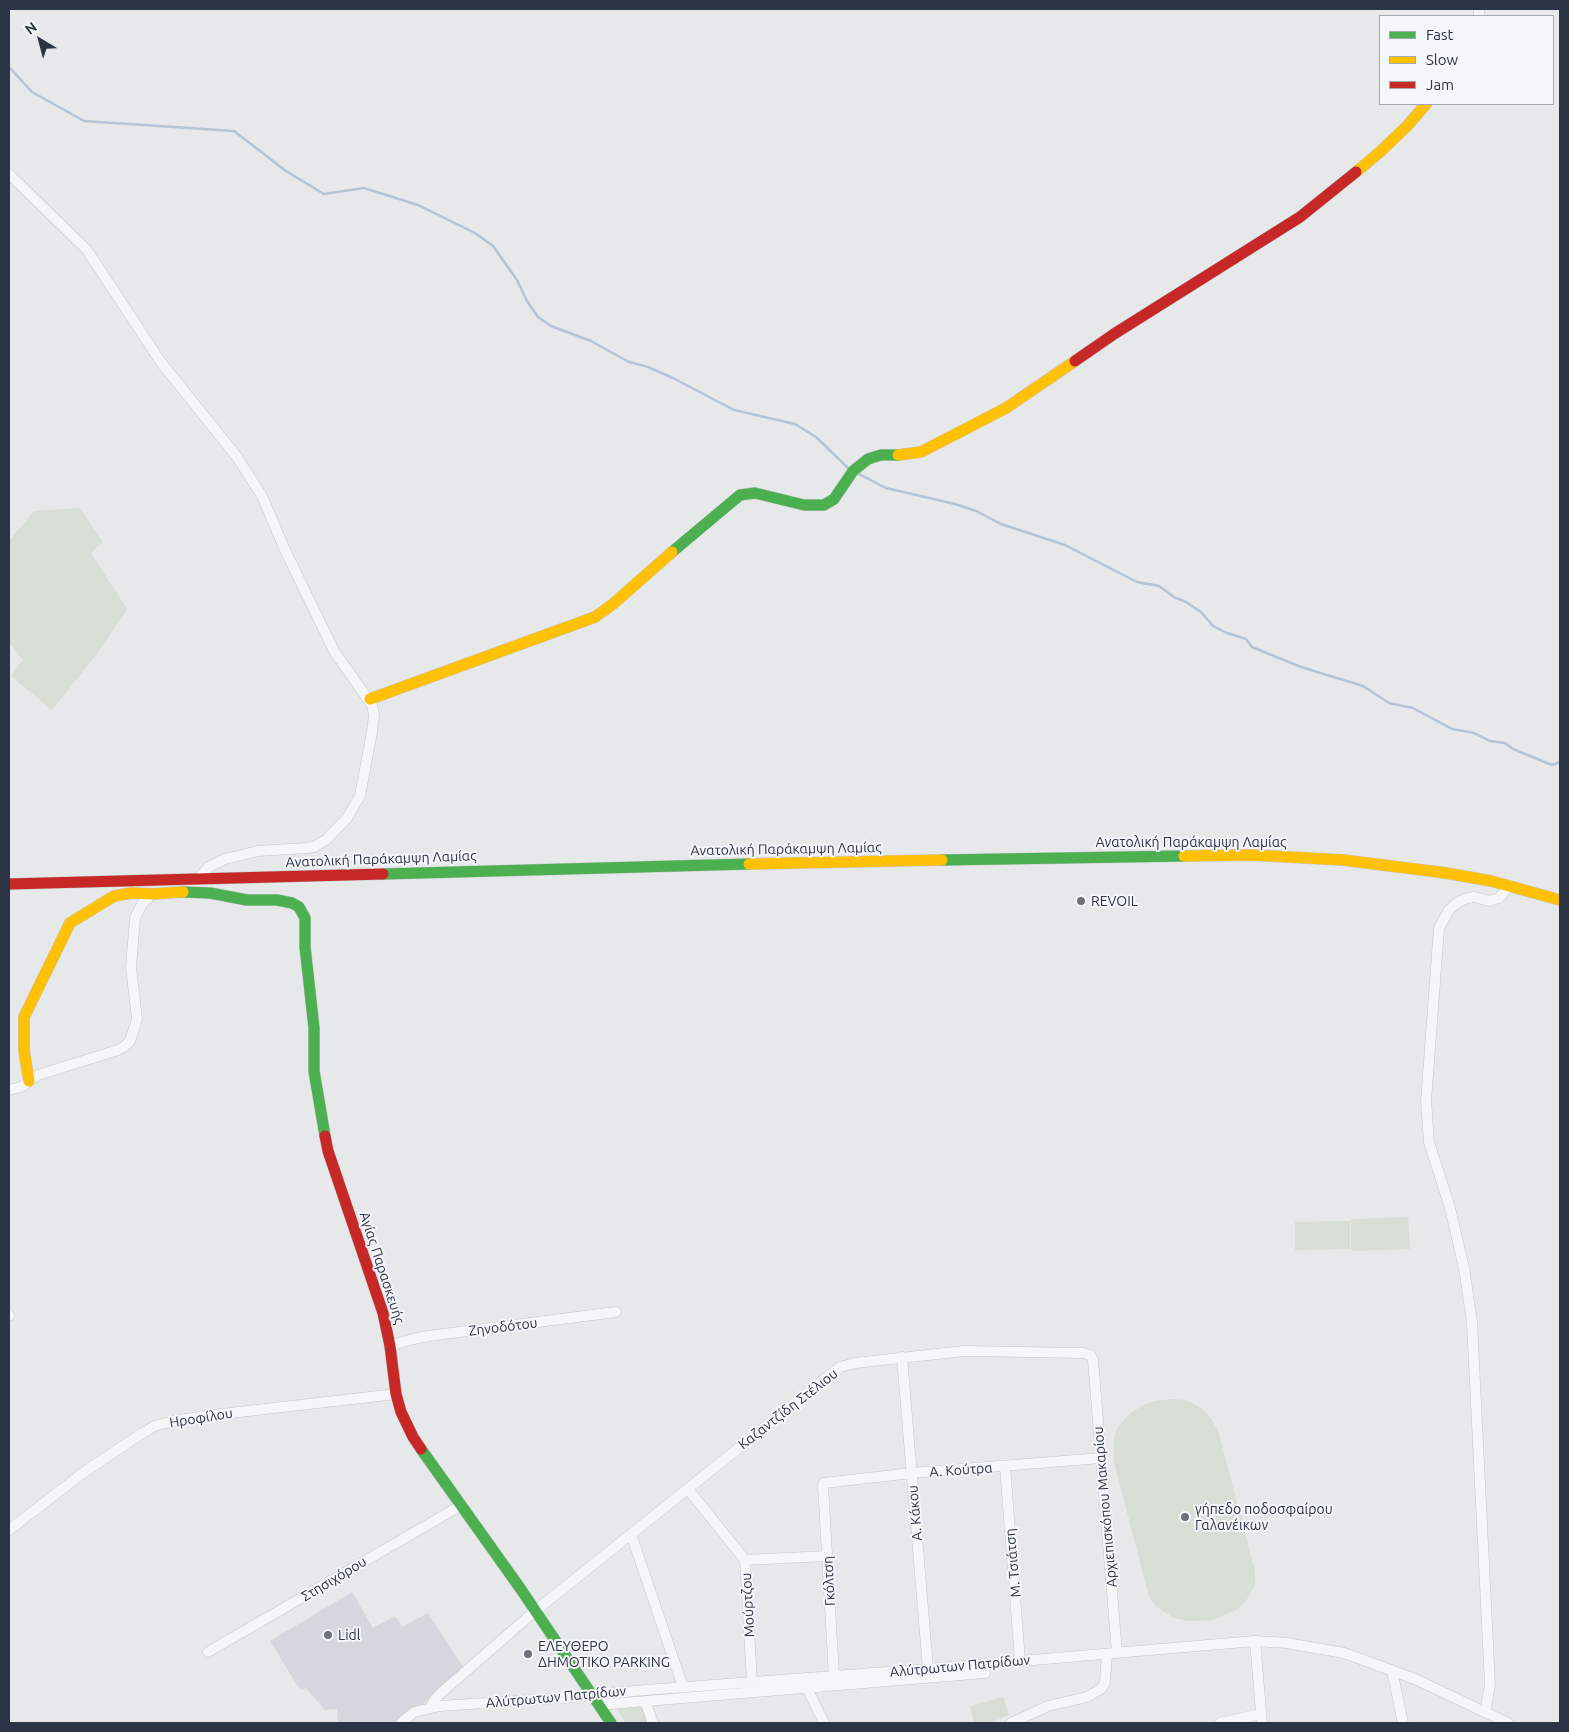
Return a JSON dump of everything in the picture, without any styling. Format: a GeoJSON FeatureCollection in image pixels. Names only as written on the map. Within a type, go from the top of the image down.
{"type":"FeatureCollection","features":[{"type":"Feature","properties":{"kind":"street"},"geometry":{"type":"LineString","coordinates":[[370,699],[595,617],[613,604],[740,495],[755,493],[804,505],[824,505],[834,499],[853,471],[868,459],[881,455],[906,455],[921,452],[1006,408],[1114,334],[1300,217],[1381,150],[1408,125],[1425,105]]}},
{"type":"Feature","properties":{"kind":"street"},"geometry":{"type":"LineString","coordinates":[[9,174],[91,254],[160,361],[245,468],[262,496],[286,552],[334,651],[372,704],[374,714],[362,789],[356,804],[334,833],[314,847],[258,851],[225,859],[209,867],[198,879]]}},
{"type":"Feature","properties":{"kind":"street","name":"Ανατολική Παράκαμψη Λαμίας"},"geometry":{"type":"LineString","coordinates":[[9,884],[794,863],[1252,854],[1389,865],[1446,873],[1509,886],[1560,900]]}},
{"type":"Feature","properties":{"kind":"street"},"geometry":{"type":"LineString","coordinates":[[9,1090],[18,1088],[38,1074],[118,1050],[130,1041],[137,1019],[131,967],[134,918],[142,904],[154,894],[155,880]]}},
{"type":"Feature","properties":{"kind":"street"},"geometry":{"type":"LineString","coordinates":[[1485,1712],[1490,1685],[1472,1322],[1464,1268],[1450,1208],[1428,1142],[1426,1101],[1439,928],[1449,910],[1457,903],[1467,898],[1475,897],[1489,901],[1499,898],[1509,886]]}},
{"type":"Feature","properties":{"kind":"street"},"geometry":{"type":"LineString","coordinates":[[29,1081],[24,1051],[24,1017],[68,927],[86,912],[114,896],[132,892],[154,894]]}},
{"type":"Feature","properties":{"kind":"street","name":"Αγίας Παρασκευής"},"geometry":{"type":"LineString","coordinates":[[154,894],[198,892],[247,900],[278,900],[300,907],[305,918],[305,954],[314,1019],[315,1076],[323,1130],[336,1175],[373,1282],[390,1346],[396,1394],[401,1412],[413,1437],[611,1723]]}},
{"type":"Feature","properties":{"kind":"street","name":"Ζηνοδότου"},"geometry":{"type":"LineString","coordinates":[[390,1346],[428,1336],[616,1312]]}},
{"type":"Feature","properties":{"kind":"street","name":"Καζαντζίδη Στέλιου"},"geometry":{"type":"LineString","coordinates":[[431,1707],[437,1696],[535,1611],[840,1367],[847,1364],[982,1350],[1084,1352],[1090,1355],[1093,1360]]}},
{"type":"Feature","properties":{"kind":"street","name":"Α. Κάκου"},"geometry":{"type":"LineString","coordinates":[[902,1358],[928,1669]]}},
{"type":"Feature","properties":{"kind":"street","name":"Αρχιεπισκόπου Μακαρίου"},"geometry":{"type":"LineString","coordinates":[[1011,1723],[1048,1706],[1087,1697],[1102,1689],[1112,1654],[1101,1458],[1093,1360]]}},
{"type":"Feature","properties":{"kind":"street","name":"Ηροφίλου"},"geometry":{"type":"LineString","coordinates":[[9,1530],[83,1473],[155,1426],[178,1420],[213,1415],[396,1394]]}},
{"type":"Feature","properties":{"kind":"street","name":"Α. Κούτρα"},"geometry":{"type":"LineString","coordinates":[[823,1485],[829,1481],[1101,1458]]}},
{"type":"Feature","properties":{"kind":"street","name":"Μ. Τσιάτση"},"geometry":{"type":"LineString","coordinates":[[1005,1466],[1020,1661]]}},
{"type":"Feature","properties":{"kind":"street","name":"Γκόλτση"},"geometry":{"type":"LineString","coordinates":[[823,1485],[834,1676]]}},
{"type":"Feature","properties":{"kind":"street","name":"Μούρτζου"},"geometry":{"type":"LineString","coordinates":[[688,1489],[746,1560],[752,1682]]}},
{"type":"Feature","properties":{"kind":"street","name":"Στησιχόρου"},"geometry":{"type":"LineString","coordinates":[[208,1652],[460,1506]]}},
{"type":"Feature","properties":{"kind":"street"},"geometry":{"type":"LineString","coordinates":[[631,1534],[683,1687]]}},
{"type":"Feature","properties":{"kind":"street"},"geometry":{"type":"LineString","coordinates":[[746,1560],[827,1556]]}},
{"type":"Feature","properties":{"kind":"street"},"geometry":{"type":"LineString","coordinates":[[1220,1723],[1261,1719],[1255,1641]]}},
{"type":"Feature","properties":{"kind":"street","name":"Αλύτρωτων Πατρίδων"},"geometry":{"type":"LineString","coordinates":[[401,1723],[414,1712],[431,1707],[928,1669],[1255,1641],[1287,1643],[1335,1650],[1392,1670],[1508,1723]]}},
{"type":"Feature","properties":{"kind":"street"},"geometry":{"type":"LineString","coordinates":[[1392,1670],[1403,1723]]}},
{"type":"Feature","properties":{"kind":"street"},"geometry":{"type":"LineString","coordinates":[[598,1705],[985,1673]]}},
{"type":"Feature","properties":{"kind":"street"},"geometry":{"type":"LineString","coordinates":[[807,1688],[824,1723]]}},
{"type":"Feature","properties":{"kind":"street"},"geometry":{"type":"LineString","coordinates":[[645,1701],[652,1723]]}},
{"type":"Feature","properties":{"kind":"shaded area"},"geometry":{"type":"Polygon","coordinates":[[[80,508],[103,542],[91,553],[127,609],[96,655],[52,710],[11,676],[23,660],[9,642],[9,541],[34,511],[80,508]]]}},
{"type":"Feature","properties":{"kind":"shaded area"},"geometry":{"type":"Polygon","coordinates":[[[1408,1217],[1410,1249],[1351,1251],[1351,1219],[1408,1217]]]}},
{"type":"Feature","properties":{"kind":"shaded area"},"geometry":{"type":"Polygon","coordinates":[[[1350,1221],[1350,1249],[1295,1250],[1295,1222],[1350,1221]]]}},
{"type":"Feature","properties":{"kind":"shaded area","name":"γήπεδο ποδοσφαίρου Γαλανέικων"},"geometry":{"type":"Polygon","coordinates":[[[1172,1399],[1184,1400],[1203,1410],[1218,1430],[1255,1571],[1255,1585],[1246,1601],[1238,1609],[1213,1620],[1188,1621],[1174,1618],[1152,1602],[1148,1593],[1114,1462],[1114,1439],[1116,1430],[1123,1421],[1143,1405],[1172,1399]]]}},
{"type":"Feature","properties":{"kind":"shaded area"},"geometry":{"type":"Polygon","coordinates":[[[352,1592],[373,1628],[395,1616],[402,1627],[428,1613],[465,1670],[399,1723],[338,1723],[337,1709],[325,1710],[306,1688],[302,1689],[297,1685],[270,1641],[352,1592]]]}},
{"type":"Feature","properties":{"kind":"shaded area"},"geometry":{"type":"Polygon","coordinates":[[[1003,1697],[1009,1715],[989,1723],[974,1723],[970,1706],[1003,1697]]]}},
{"type":"Feature","properties":{"kind":"shaded area"},"geometry":{"type":"Polygon","coordinates":[[[643,1705],[649,1723],[626,1723],[616,1709],[643,1705]]]}},
{"type":"Feature","properties":{"kind":"waterway"},"geometry":{"type":"LineString","coordinates":[[9,67],[32,92],[84,121],[234,131],[286,171],[324,194],[364,188],[418,205],[475,233],[493,246],[517,280],[527,301],[538,317],[551,326],[591,341],[629,362],[648,367],[673,378],[734,410],[795,424],[816,437],[848,468]]}},
{"type":"Feature","properties":{"kind":"waterway"},"geometry":{"type":"LineString","coordinates":[[857,473],[886,488],[955,504],[976,511],[1001,524],[1065,545],[1137,582],[1159,586],[1201,612],[1213,626],[1246,639],[1252,647],[1301,667],[1363,686],[1389,703],[1413,708],[1452,729],[1474,733],[1490,741],[1505,743],[1513,749],[1552,765],[1560,762]]}},
{"type":"Feature","properties":{"kind":"traffic: fast"},"geometry":{"type":"LineString","coordinates":[[672,552],[740,495],[755,493],[804,505],[824,505],[834,499],[853,471],[868,459],[881,455],[898,455]]}},
{"type":"Feature","properties":{"kind":"traffic: fast"},"geometry":{"type":"LineString","coordinates":[[942,860],[1184,856]]}},
{"type":"Feature","properties":{"kind":"traffic: fast"},"geometry":{"type":"LineString","coordinates":[[383,874],[749,864]]}},
{"type":"Feature","properties":{"kind":"traffic: fast"},"geometry":{"type":"LineString","coordinates":[[183,892],[210,893],[247,900],[277,900],[292,903],[299,907],[305,918],[305,947],[314,1028],[314,1071],[325,1136]]}},
{"type":"Feature","properties":{"kind":"traffic: fast"},"geometry":{"type":"LineString","coordinates":[[421,1449],[520,1588],[611,1723]]}},
{"type":"Feature","properties":{"kind":"traffic: slow"},"geometry":{"type":"LineString","coordinates":[[1356,172],[1408,125],[1425,105]]}},
{"type":"Feature","properties":{"kind":"traffic: slow"},"geometry":{"type":"LineString","coordinates":[[898,455],[921,452],[1006,408],[1075,361]]}},
{"type":"Feature","properties":{"kind":"traffic: slow"},"geometry":{"type":"LineString","coordinates":[[370,699],[595,617],[613,604],[672,552]]}},
{"type":"Feature","properties":{"kind":"traffic: slow"},"geometry":{"type":"LineString","coordinates":[[1184,856],[1252,855],[1343,860],[1446,873],[1491,881],[1560,900]]}},
{"type":"Feature","properties":{"kind":"traffic: slow"},"geometry":{"type":"LineString","coordinates":[[749,864],[942,860]]}},
{"type":"Feature","properties":{"kind":"traffic: slow"},"geometry":{"type":"LineString","coordinates":[[29,1081],[24,1051],[24,1017],[70,923],[114,896],[132,893],[183,892]]}},
{"type":"Feature","properties":{"kind":"traffic: jam"},"geometry":{"type":"LineString","coordinates":[[1075,361],[1114,334],[1300,217],[1356,172]]}},
{"type":"Feature","properties":{"kind":"traffic: jam"},"geometry":{"type":"LineString","coordinates":[[9,884],[383,874]]}},
{"type":"Feature","properties":{"kind":"traffic: jam"},"geometry":{"type":"LineString","coordinates":[[325,1136],[328,1151],[383,1313],[390,1346],[396,1394],[401,1412],[421,1449]]}},
{"type":"Feature","properties":{"kind":"place","name":"REVOIL"},"geometry":{"type":"Point","coordinates":[1081,901]}},
{"type":"Feature","properties":{"kind":"place","name":"γήπεδο ποδοσφαίρου Γαλανέικων"},"geometry":{"type":"Point","coordinates":[1185,1517]}},
{"type":"Feature","properties":{"kind":"place","name":"Lidl"},"geometry":{"type":"Point","coordinates":[328,1635]}},
{"type":"Feature","properties":{"kind":"place","name":"ΕΛΕΥΘΕΡΟ ΔΗΜΟΤΙΚΟ PARKING"},"geometry":{"type":"Point","coordinates":[528,1654]}}]}
